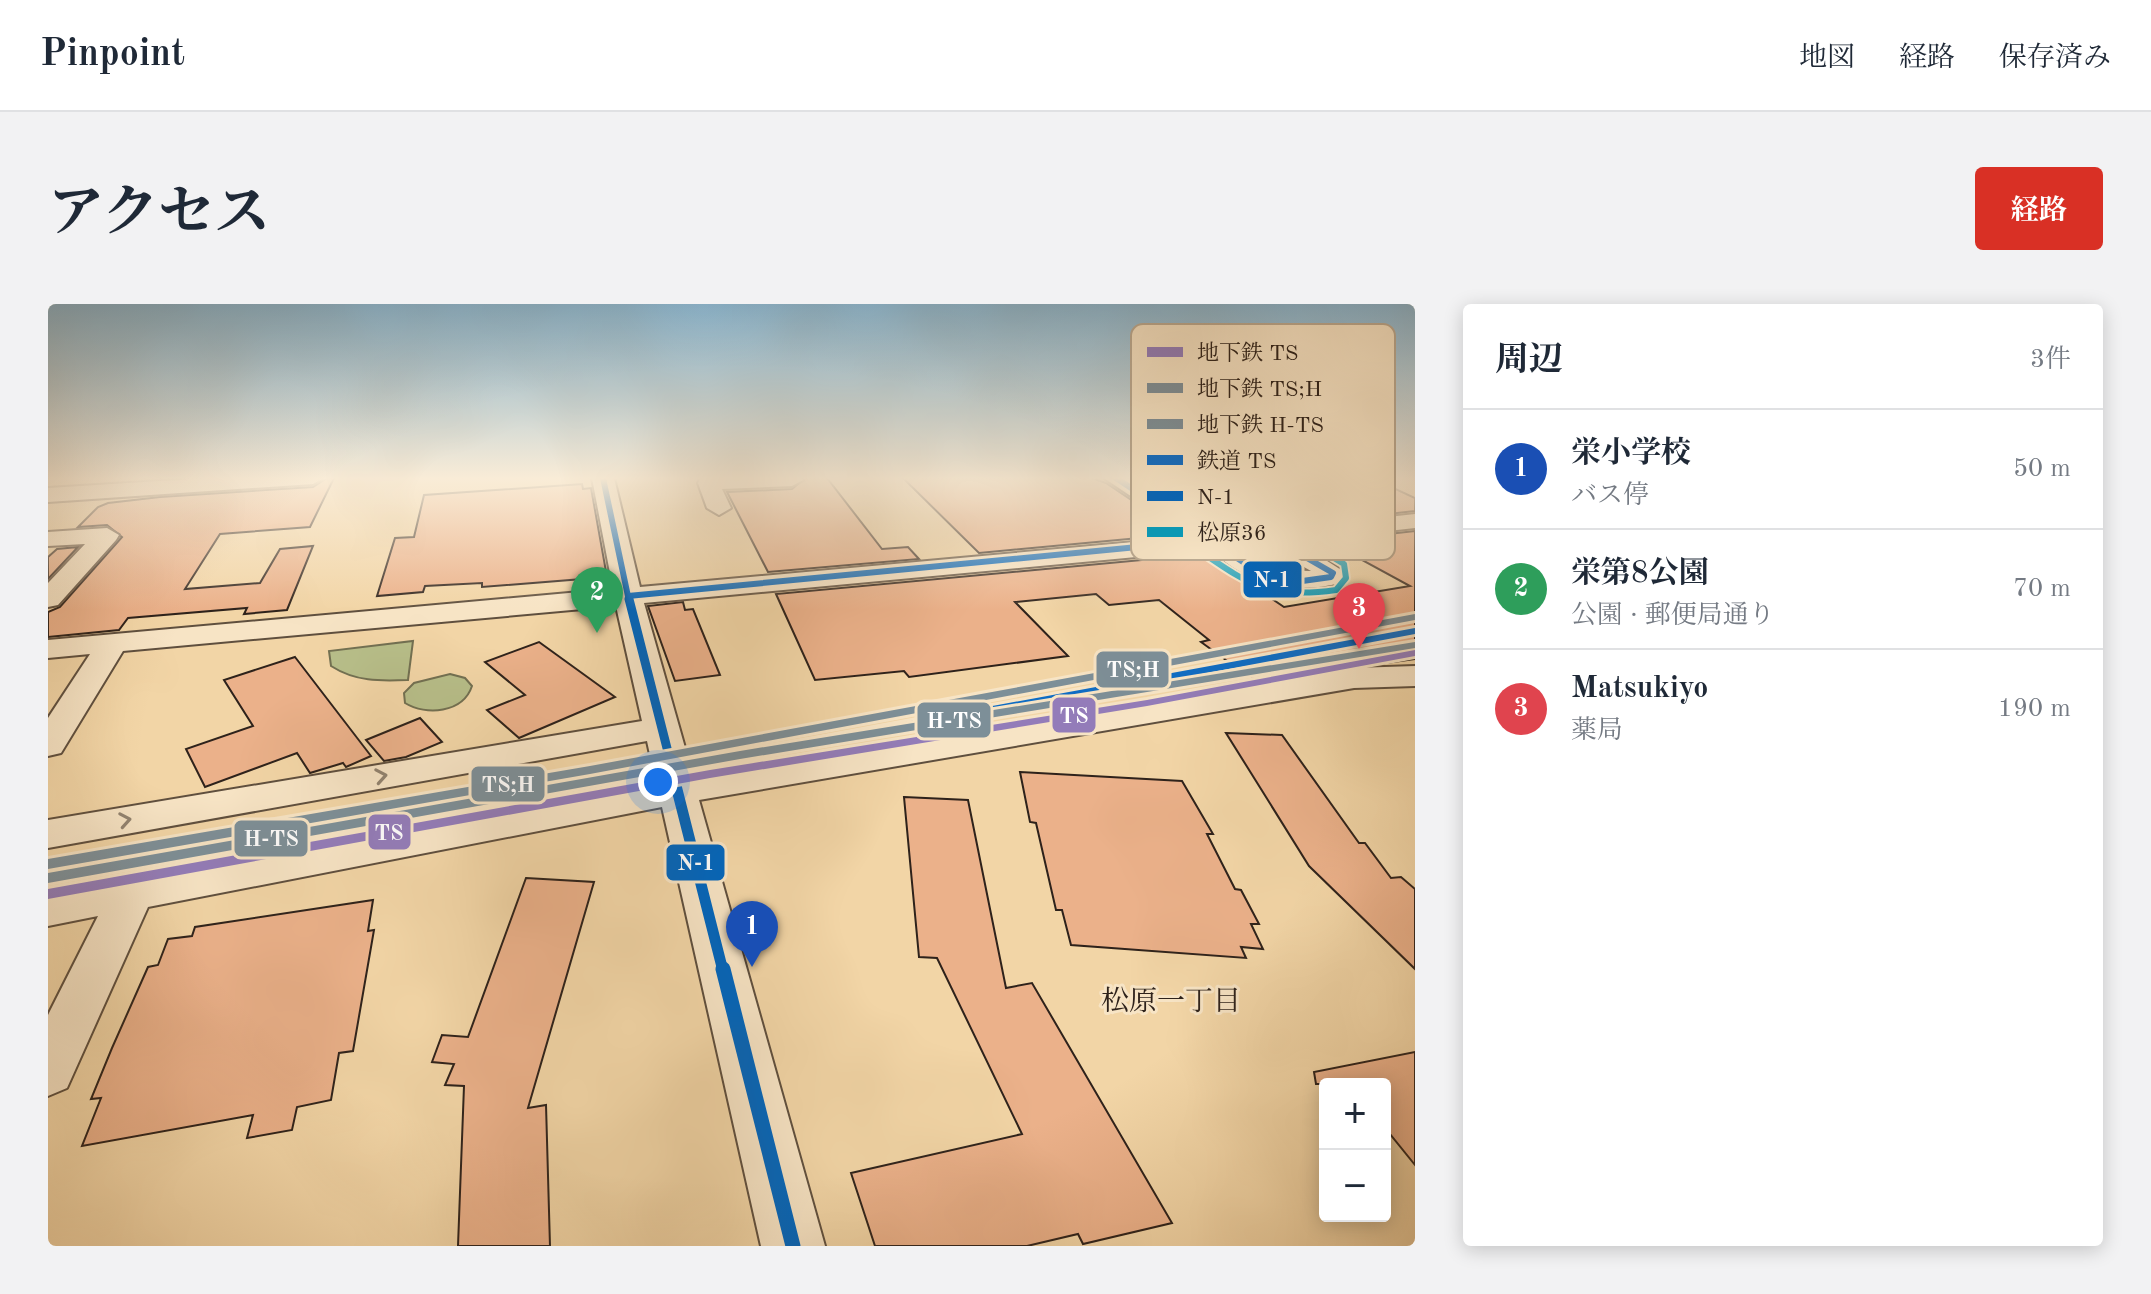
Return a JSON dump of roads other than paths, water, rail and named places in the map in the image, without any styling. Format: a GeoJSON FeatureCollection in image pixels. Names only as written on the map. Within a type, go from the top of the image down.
{"type":"FeatureCollection","features":[{"type":"Feature","properties":{"kind":"street"},"geometry":{"type":"LineString","coordinates":[[612,522],[628,596],[793,1246]]}},
{"type":"Feature","properties":{"kind":"street"},"geometry":{"type":"LineString","coordinates":[[48,539],[107,535],[48,599]]}},
{"type":"Feature","properties":{"kind":"street"},"geometry":{"type":"LineString","coordinates":[[48,649],[1131,548]]}},
{"type":"Feature","properties":{"kind":"street"},"geometry":{"type":"LineString","coordinates":[[48,745],[112,644]]}},
{"type":"Feature","properties":{"kind":"street"},"geometry":{"type":"LineString","coordinates":[[48,909],[678,791],[1354,678],[1415,676]]}},
{"type":"Feature","properties":{"kind":"street"},"geometry":{"type":"LineString","coordinates":[[48,834],[662,728]]}},
{"type":"Feature","properties":{"kind":"street"},"geometry":{"type":"LineString","coordinates":[[48,1071],[64,1007],[132,893]]}},
{"type":"Feature","properties":{"kind":"metro line","name":"TS;H"},"geometry":{"type":"LineString","coordinates":[[48,864],[590,770],[1415,617]]}},
{"type":"Feature","properties":{"kind":"metro line","name":"H-TS"},"geometry":{"type":"LineString","coordinates":[[48,878],[740,755],[1415,645]]}},
{"type":"Feature","properties":{"kind":"metro line","name":"TS"},"geometry":{"type":"LineString","coordinates":[[48,894],[710,774],[1147,703],[1415,653]]}},
{"type":"Feature","properties":{"kind":"rail line","name":"TS"},"geometry":{"type":"LineString","coordinates":[[50,878],[592,784],[1415,631]]}},
{"type":"Feature","properties":{"kind":"place","name":"栄第8公園"},"geometry":{"type":"Point","coordinates":[597,633]}},
{"type":"Feature","properties":{"kind":"place","name":"Matsukiyo"},"geometry":{"type":"Point","coordinates":[1359,649]}},
{"type":"Feature","properties":{"kind":"place","name":"栄小学校"},"geometry":{"type":"Point","coordinates":[752,967]}},
{"type":"Feature","properties":{"kind":"district","name":"松原一丁目"},"geometry":{"type":"Point","coordinates":[1171,1003]}}]}
